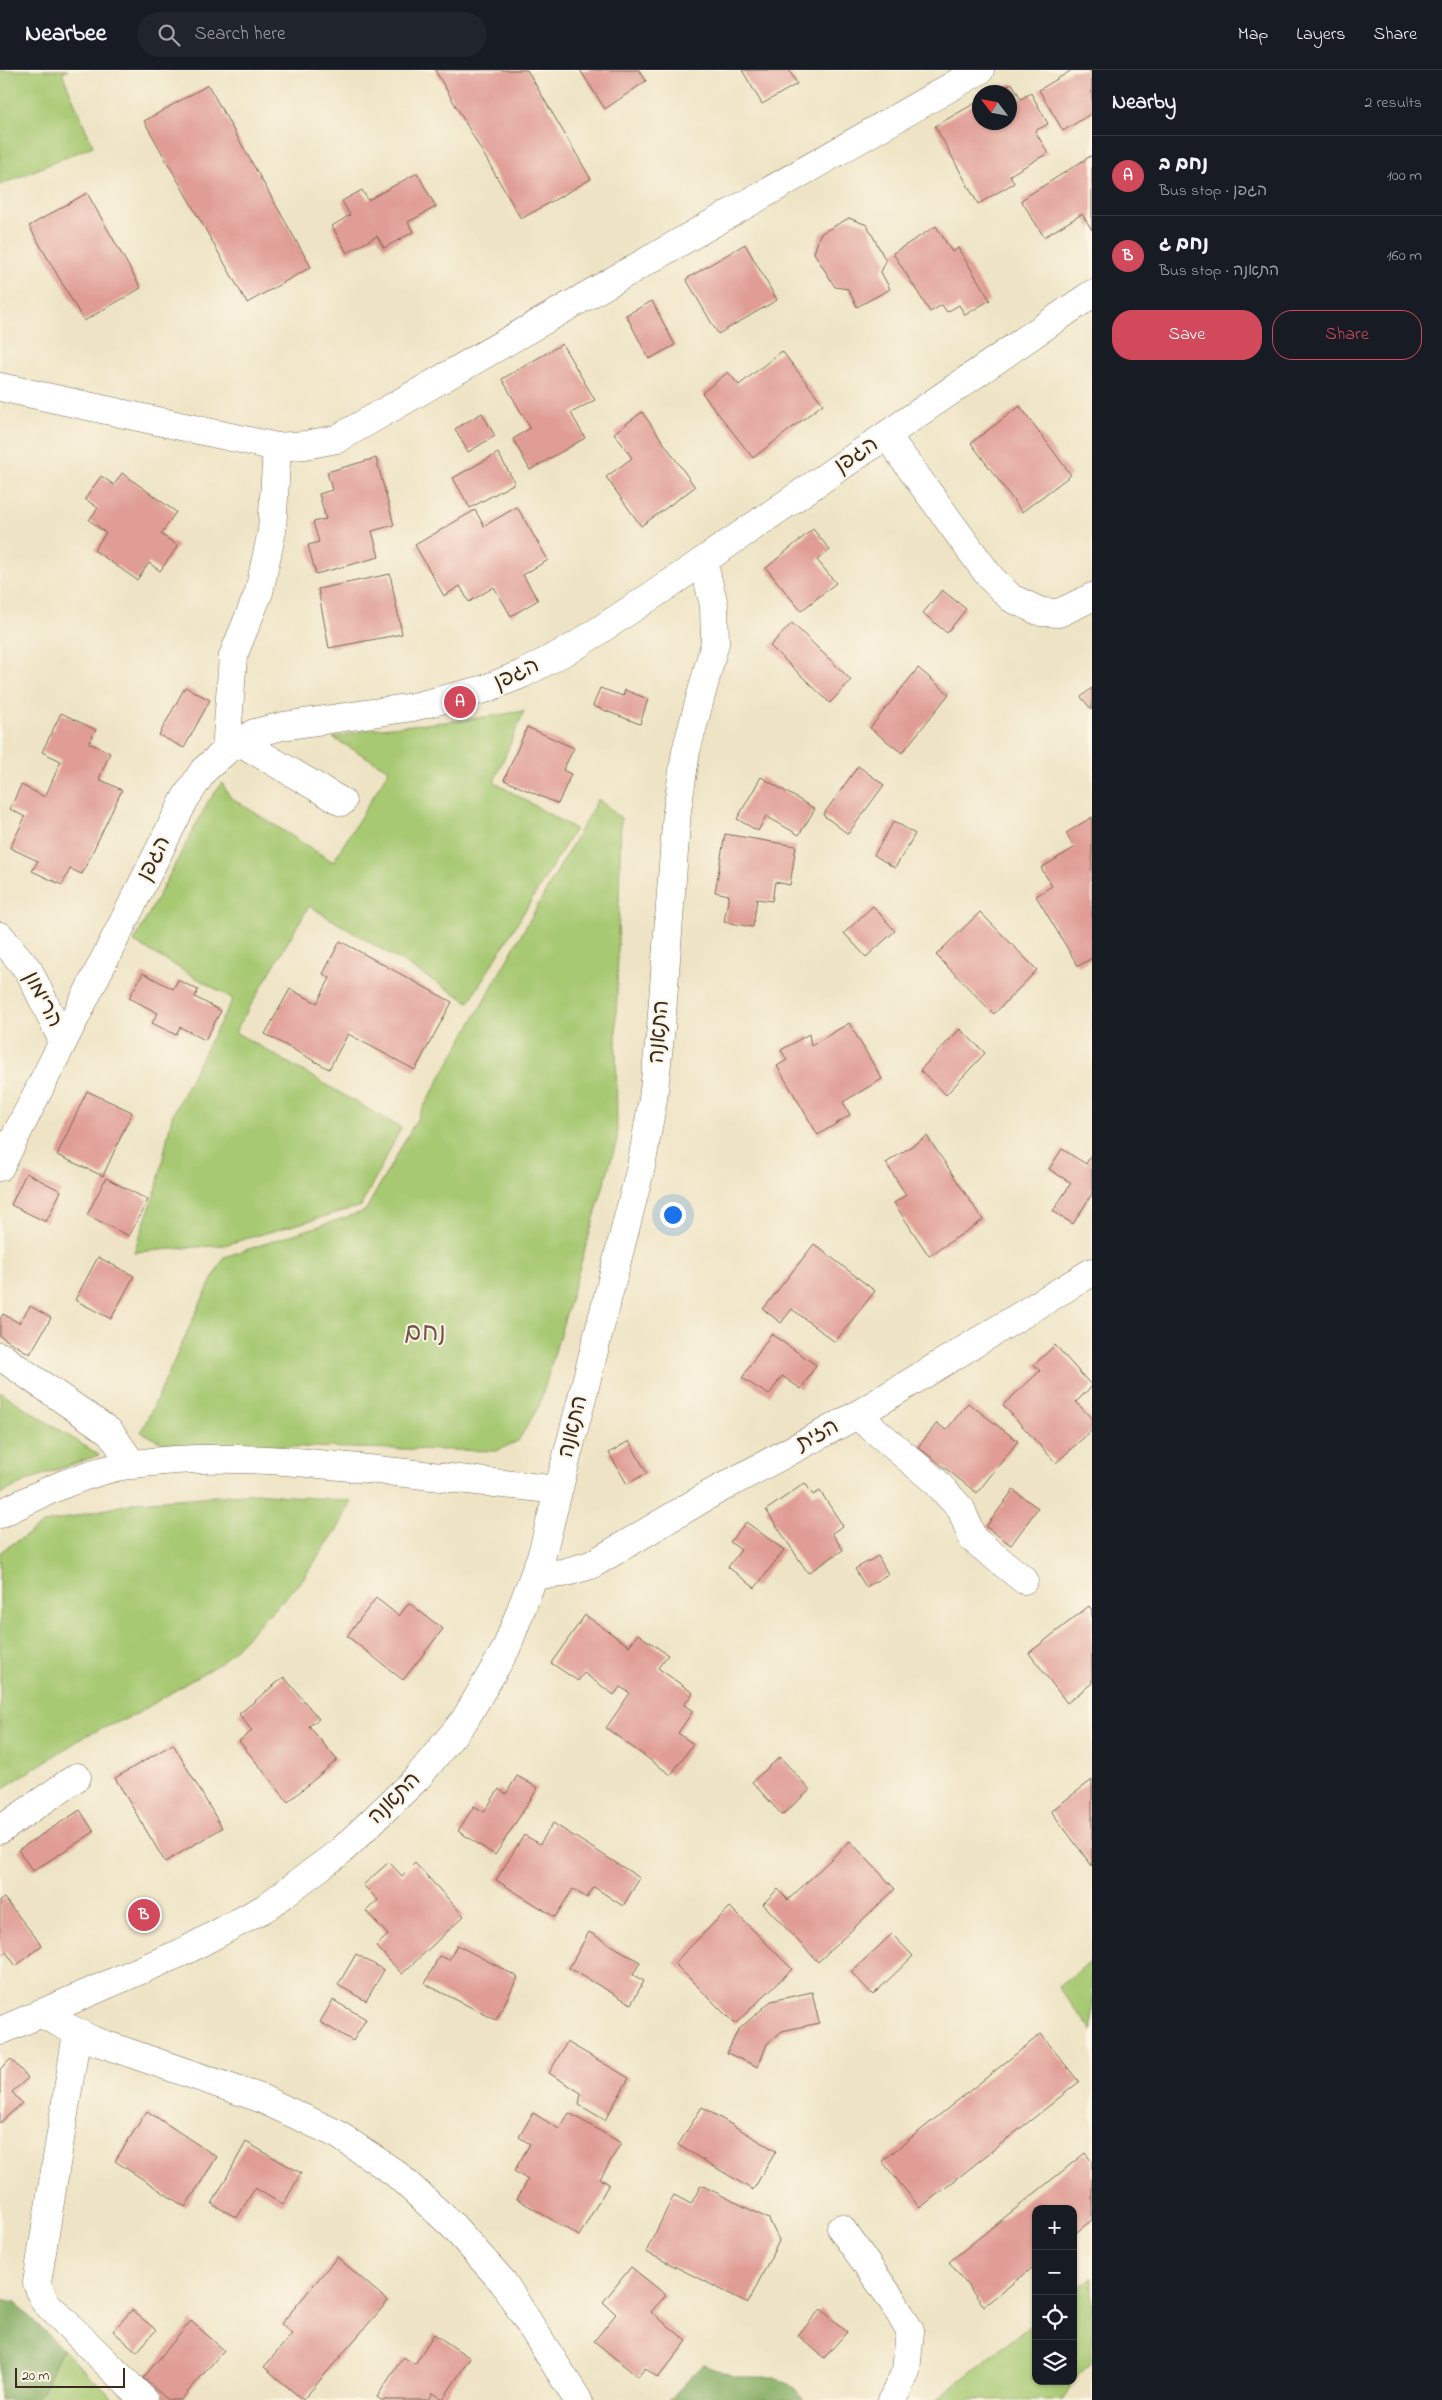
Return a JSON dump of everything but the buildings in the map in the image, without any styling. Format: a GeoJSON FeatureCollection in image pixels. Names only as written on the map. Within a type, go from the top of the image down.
{"type":"FeatureCollection","features":[{"type":"Feature","properties":{"kind":"street"},"geometry":{"type":"LineString","coordinates":[[0,387],[277,447],[305,445],[336,439],[980,70]]}},
{"type":"Feature","properties":{"kind":"street","name":"הגפן"},"geometry":{"type":"LineString","coordinates":[[0,1167],[185,799],[204,770],[233,746],[254,733],[283,726],[413,706],[485,690],[522,674],[574,647],[887,436],[1092,294]]}},
{"type":"Feature","properties":{"kind":"street"},"geometry":{"type":"LineString","coordinates":[[887,436],[990,577],[1011,598],[1041,612],[1059,613],[1092,597]]}},
{"type":"Feature","properties":{"kind":"street"},"geometry":{"type":"LineString","coordinates":[[277,447],[272,531],[258,592],[233,656],[233,746],[342,802]]}},
{"type":"Feature","properties":{"kind":"street","name":"התאנה"},"geometry":{"type":"LineString","coordinates":[[0,2031],[185,1951],[265,1908],[342,1851],[417,1778],[464,1721],[506,1649],[542,1554],[641,1167],[653,1099],[661,1027],[677,811],[686,751],[715,642],[714,605],[703,561]]}},
{"type":"Feature","properties":{"kind":"street","name":"הרימון"},"geometry":{"type":"LineString","coordinates":[[0,936],[29,971],[63,1041]]}},
{"type":"Feature","properties":{"kind":"street","name":"הזית"},"geometry":{"type":"LineString","coordinates":[[534,1575],[562,1573],[591,1565],[712,1493],[857,1415],[1092,1272]]}},
{"type":"Feature","properties":{"kind":"street"},"geometry":{"type":"LineString","coordinates":[[0,1356],[110,1432],[133,1464]]}},
{"type":"Feature","properties":{"kind":"street"},"geometry":{"type":"LineString","coordinates":[[857,1415],[936,1482],[961,1509],[973,1539],[1024,1580]]}},
{"type":"Feature","properties":{"kind":"street"},"geometry":{"type":"LineString","coordinates":[[0,1514],[44,1492],[95,1473],[133,1464],[197,1459],[258,1458],[558,1490]]}},
{"type":"Feature","properties":{"kind":"street"},"geometry":{"type":"LineString","coordinates":[[0,1830],[77,1777]]}},
{"type":"Feature","properties":{"kind":"street"},"geometry":{"type":"LineString","coordinates":[[40,2014],[92,2040],[260,2098],[338,2134],[395,2173],[452,2225],[503,2282],[578,2400]]}},
{"type":"Feature","properties":{"kind":"street"},"geometry":{"type":"LineString","coordinates":[[77,2033],[37,2283],[46,2302],[144,2400]]}},
{"type":"Feature","properties":{"kind":"street"},"geometry":{"type":"LineString","coordinates":[[841,2228],[892,2300],[910,2331],[906,2372],[892,2400]]}},
{"type":"Feature","properties":{"kind":"green space"},"geometry":{"type":"Polygon","coordinates":[[[0,70],[68,70],[62,73],[93,146],[0,185],[0,70]]]}},
{"type":"Feature","properties":{"kind":"green space"},"geometry":{"type":"Polygon","coordinates":[[[524,711],[494,782],[575,829],[469,1002],[309,906],[235,1032],[401,1128],[361,1206],[224,1245],[134,1252],[157,1187],[172,1116],[233,999],[134,942],[208,802],[222,783],[230,797],[333,862],[389,770],[333,738],[370,729],[465,720],[524,711]]]}},
{"type":"Feature","properties":{"kind":"green space"},"geometry":{"type":"Polygon","coordinates":[[[598,799],[621,818],[616,1032],[617,1140],[539,1406],[518,1441],[496,1451],[164,1444],[141,1432],[224,1257],[365,1211],[598,799]]]}},
{"type":"Feature","properties":{"kind":"green space"},"geometry":{"type":"Polygon","coordinates":[[[0,1392],[99,1455],[36,1477],[0,1494],[0,1392]]]}},
{"type":"Feature","properties":{"kind":"green space"},"geometry":{"type":"Polygon","coordinates":[[[256,1493],[351,1501],[340,1525],[302,1580],[223,1661],[135,1715],[87,1735],[0,1790],[0,1552],[45,1523],[137,1502],[256,1493]]]}},
{"type":"Feature","properties":{"kind":"green space"},"geometry":{"type":"Polygon","coordinates":[[[1092,1960],[1092,2031],[1058,1987],[1092,1960]]]}},
{"type":"Feature","properties":{"kind":"green space"},"geometry":{"type":"Polygon","coordinates":[[[1092,2277],[1092,2360],[1077,2377],[1077,2295],[1077,2289],[1092,2277]]]}},
{"type":"Feature","properties":{"kind":"green space"},"geometry":{"type":"Polygon","coordinates":[[[0,2300],[16,2303],[62,2349],[44,2389],[34,2400],[0,2400],[0,2300]]]}},
{"type":"Feature","properties":{"kind":"green space"},"geometry":{"type":"Polygon","coordinates":[[[1032,2324],[1032,2385],[1071,2385],[1064,2400],[935,2400],[1032,2324]]]}},
{"type":"Feature","properties":{"kind":"green space"},"geometry":{"type":"Polygon","coordinates":[[[62,2349],[115,2400],[34,2400],[44,2389],[62,2349]]]}},
{"type":"Feature","properties":{"kind":"green space"},"geometry":{"type":"Polygon","coordinates":[[[703,2365],[737,2377],[775,2377],[789,2384],[804,2400],[669,2400],[703,2365]]]}},
{"type":"Feature","properties":{"kind":"place","name":"נחם ב"},"geometry":{"type":"Point","coordinates":[460,702]}},
{"type":"Feature","properties":{"kind":"place","name":"נחם ג"},"geometry":{"type":"Point","coordinates":[144,1915]}},
{"type":"Feature","properties":{"kind":"district","name":"נחם"},"geometry":{"type":"Point","coordinates":[425,1334]}}]}
